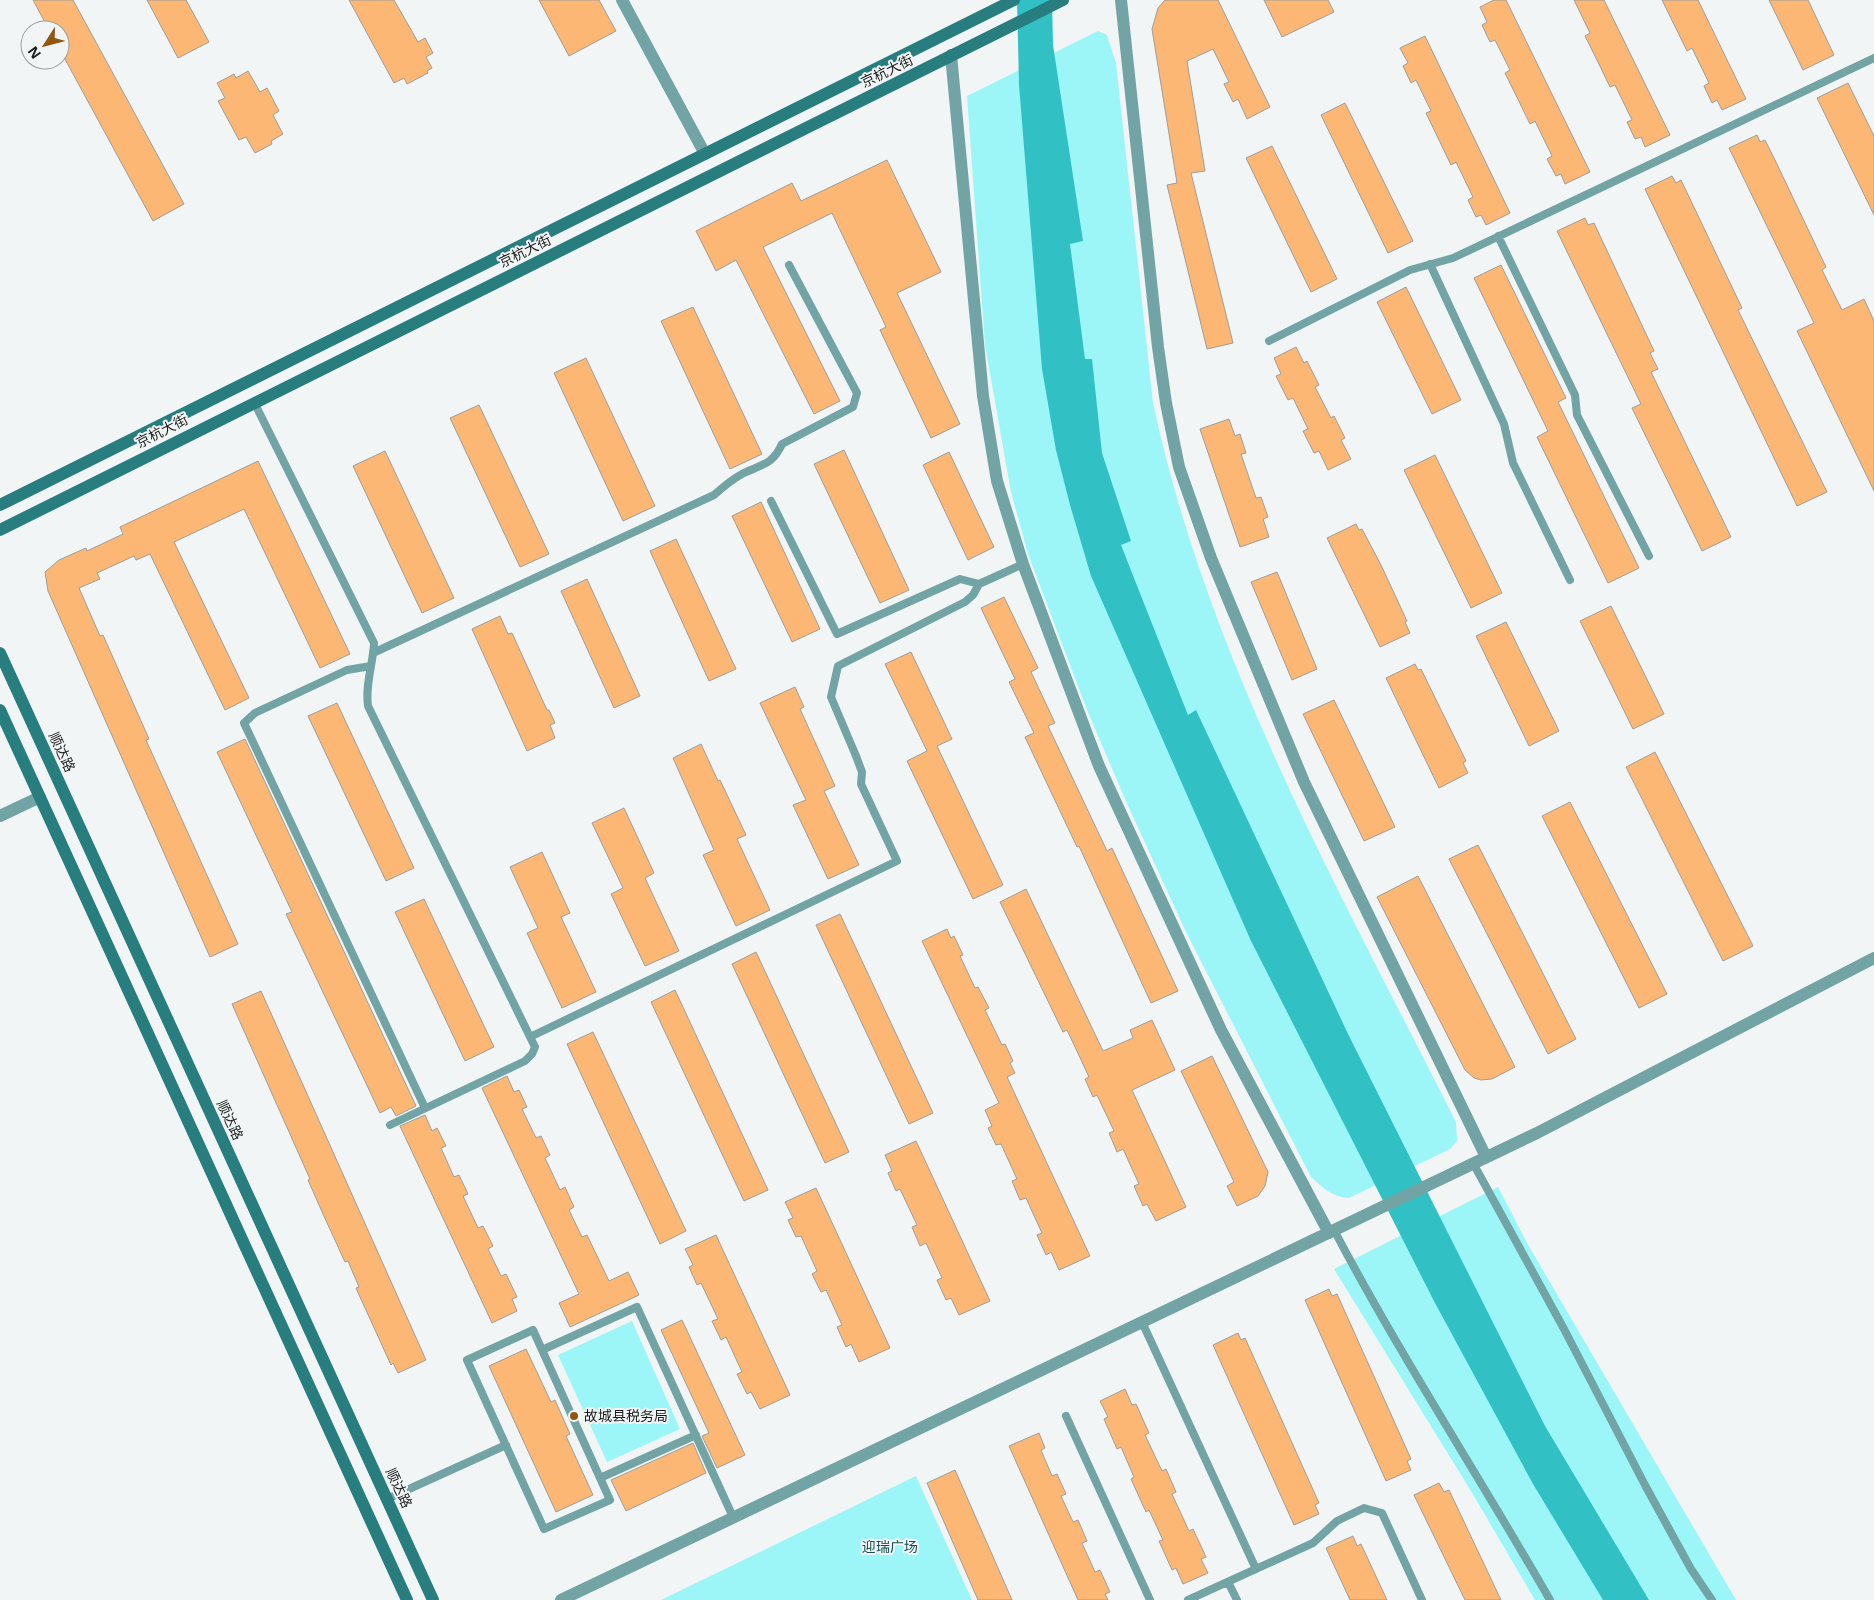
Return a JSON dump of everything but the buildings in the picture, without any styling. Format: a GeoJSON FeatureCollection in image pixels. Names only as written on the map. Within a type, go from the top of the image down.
{"type":"FeatureCollection","features":[{"type":"Feature","properties":{"kind":"main road","name":"京杭大街"},"geometry":{"type":"LineString","coordinates":[[0,506],[1014,0]]}},
{"type":"Feature","properties":{"kind":"main road","name":"京杭大街"},"geometry":{"type":"LineString","coordinates":[[0,530],[1063,0]]}},
{"type":"Feature","properties":{"kind":"main road","name":"顺达路"},"geometry":{"type":"LineString","coordinates":[[0,653],[433,1600]]}},
{"type":"Feature","properties":{"kind":"main road"},"geometry":{"type":"LineString","coordinates":[[0,710],[407,1600]]}},
{"type":"Feature","properties":{"kind":"street"},"geometry":{"type":"LineString","coordinates":[[622,0],[705,154]]}},
{"type":"Feature","properties":{"kind":"street"},"geometry":{"type":"LineString","coordinates":[[1121,0],[1158,347],[1166,403],[1179,467],[1211,558],[1304,782],[1486,1157]]}},
{"type":"Feature","properties":{"kind":"street"},"geometry":{"type":"LineString","coordinates":[[951,56],[983,396],[997,481],[1023,564],[1103,774],[1221,1030],[1331,1231]]}},
{"type":"Feature","properties":{"kind":"street"},"geometry":{"type":"LineString","coordinates":[[0,816],[40,798]]}},
{"type":"Feature","properties":{"kind":"street"},"geometry":{"type":"LineString","coordinates":[[561,1600],[1537,1133],[1874,958]]}},
{"type":"Feature","properties":{"kind":"lane"},"geometry":{"type":"LineString","coordinates":[[1269,341],[1410,270],[1453,258],[1874,58]]}},
{"type":"Feature","properties":{"kind":"lane"},"geometry":{"type":"LineString","coordinates":[[1498,236],[1575,395],[1577,414],[1649,556]]}},
{"type":"Feature","properties":{"kind":"lane"},"geometry":{"type":"LineString","coordinates":[[1430,264],[1504,424],[1513,463],[1570,580]]}},
{"type":"Feature","properties":{"kind":"lane"},"geometry":{"type":"LineString","coordinates":[[373,653],[714,495],[727,483],[772,460],[782,444],[853,407],[856,393],[789,265]]}},
{"type":"Feature","properties":{"kind":"lane"},"geometry":{"type":"LineString","coordinates":[[254,402],[374,643],[368,674],[368,706],[535,1047],[532,1054],[525,1061],[390,1125]]}},
{"type":"Feature","properties":{"kind":"lane"},"geometry":{"type":"LineString","coordinates":[[771,501],[837,634],[960,579],[979,584]]}},
{"type":"Feature","properties":{"kind":"lane"},"geometry":{"type":"LineString","coordinates":[[530,1037],[897,860],[861,784],[862,772],[831,697],[838,666],[965,602],[973,595],[979,584],[1023,564]]}},
{"type":"Feature","properties":{"kind":"lane"},"geometry":{"type":"LineString","coordinates":[[371,666],[347,670],[255,713],[244,723],[425,1108]]}},
{"type":"Feature","properties":{"kind":"lane"},"geometry":{"type":"LineString","coordinates":[[1473,1163],[1564,1329],[1650,1495],[1691,1569],[1712,1600]]}},
{"type":"Feature","properties":{"kind":"lane"},"geometry":{"type":"LineString","coordinates":[[1331,1231],[1550,1600]]}},
{"type":"Feature","properties":{"kind":"lane"},"geometry":{"type":"LineString","coordinates":[[542,1350],[637,1307],[733,1517]]}},
{"type":"Feature","properties":{"kind":"lane"},"geometry":{"type":"LineString","coordinates":[[1142,1322],[1256,1569]]}},
{"type":"Feature","properties":{"kind":"lane"},"geometry":{"type":"LineString","coordinates":[[533,1330],[542,1350],[610,1500],[544,1529],[467,1360],[533,1330]]}},
{"type":"Feature","properties":{"kind":"lane"},"geometry":{"type":"LineString","coordinates":[[1066,1416],[1150,1600]]}},
{"type":"Feature","properties":{"kind":"lane"},"geometry":{"type":"LineString","coordinates":[[600,1478],[696,1435]]}},
{"type":"Feature","properties":{"kind":"lane"},"geometry":{"type":"LineString","coordinates":[[387,1499],[506,1445]]}},
{"type":"Feature","properties":{"kind":"lane"},"geometry":{"type":"LineString","coordinates":[[1188,1600],[1313,1543],[1336,1521],[1364,1508],[1382,1513],[1422,1600]]}},
{"type":"Feature","properties":{"kind":"lane"},"geometry":{"type":"LineString","coordinates":[[1228,1582],[1237,1600]]}},
{"type":"Feature","properties":{"kind":"green space"},"geometry":{"type":"Polygon","coordinates":[[[1098,31],[1107,35],[1116,63],[1153,403],[1177,498],[1207,591],[1242,682],[1281,772],[1367,948],[1456,1122],[1457,1141],[1450,1149],[1349,1198],[1333,1194],[1311,1177],[1186,932],[1125,799],[1087,710],[1028,554],[1011,492],[985,345],[967,96],[1098,31]]]}},
{"type":"Feature","properties":{"kind":"green space"},"geometry":{"type":"Polygon","coordinates":[[[1498,1187],[1527,1243],[1736,1600],[1535,1600],[1471,1491],[1334,1269],[1498,1187]]]}},
{"type":"Feature","properties":{"kind":"green space"},"geometry":{"type":"Polygon","coordinates":[[[632,1321],[680,1429],[607,1462],[558,1355],[632,1321]]]}},
{"type":"Feature","properties":{"kind":"green space","name":"迎瑞广场"},"geometry":{"type":"Polygon","coordinates":[[[916,1476],[972,1600],[661,1600],[916,1476]]]}},
{"type":"Feature","properties":{"kind":"shaded area"},"geometry":{"type":"Polygon","coordinates":[[[1017,0],[1052,0],[1053,45],[1083,241],[1070,244],[1085,359],[1092,359],[1102,453],[1131,541],[1121,545],[1188,715],[1196,710],[1349,1036],[1545,1426],[1649,1600],[1603,1600],[1533,1484],[1435,1303],[1251,941],[1091,576],[1056,450],[1042,369],[1019,85],[1017,0]]]}},
{"type":"Feature","properties":{"kind":"place","name":"故城县税务局"},"geometry":{"type":"Point","coordinates":[574,1416]}}]}
